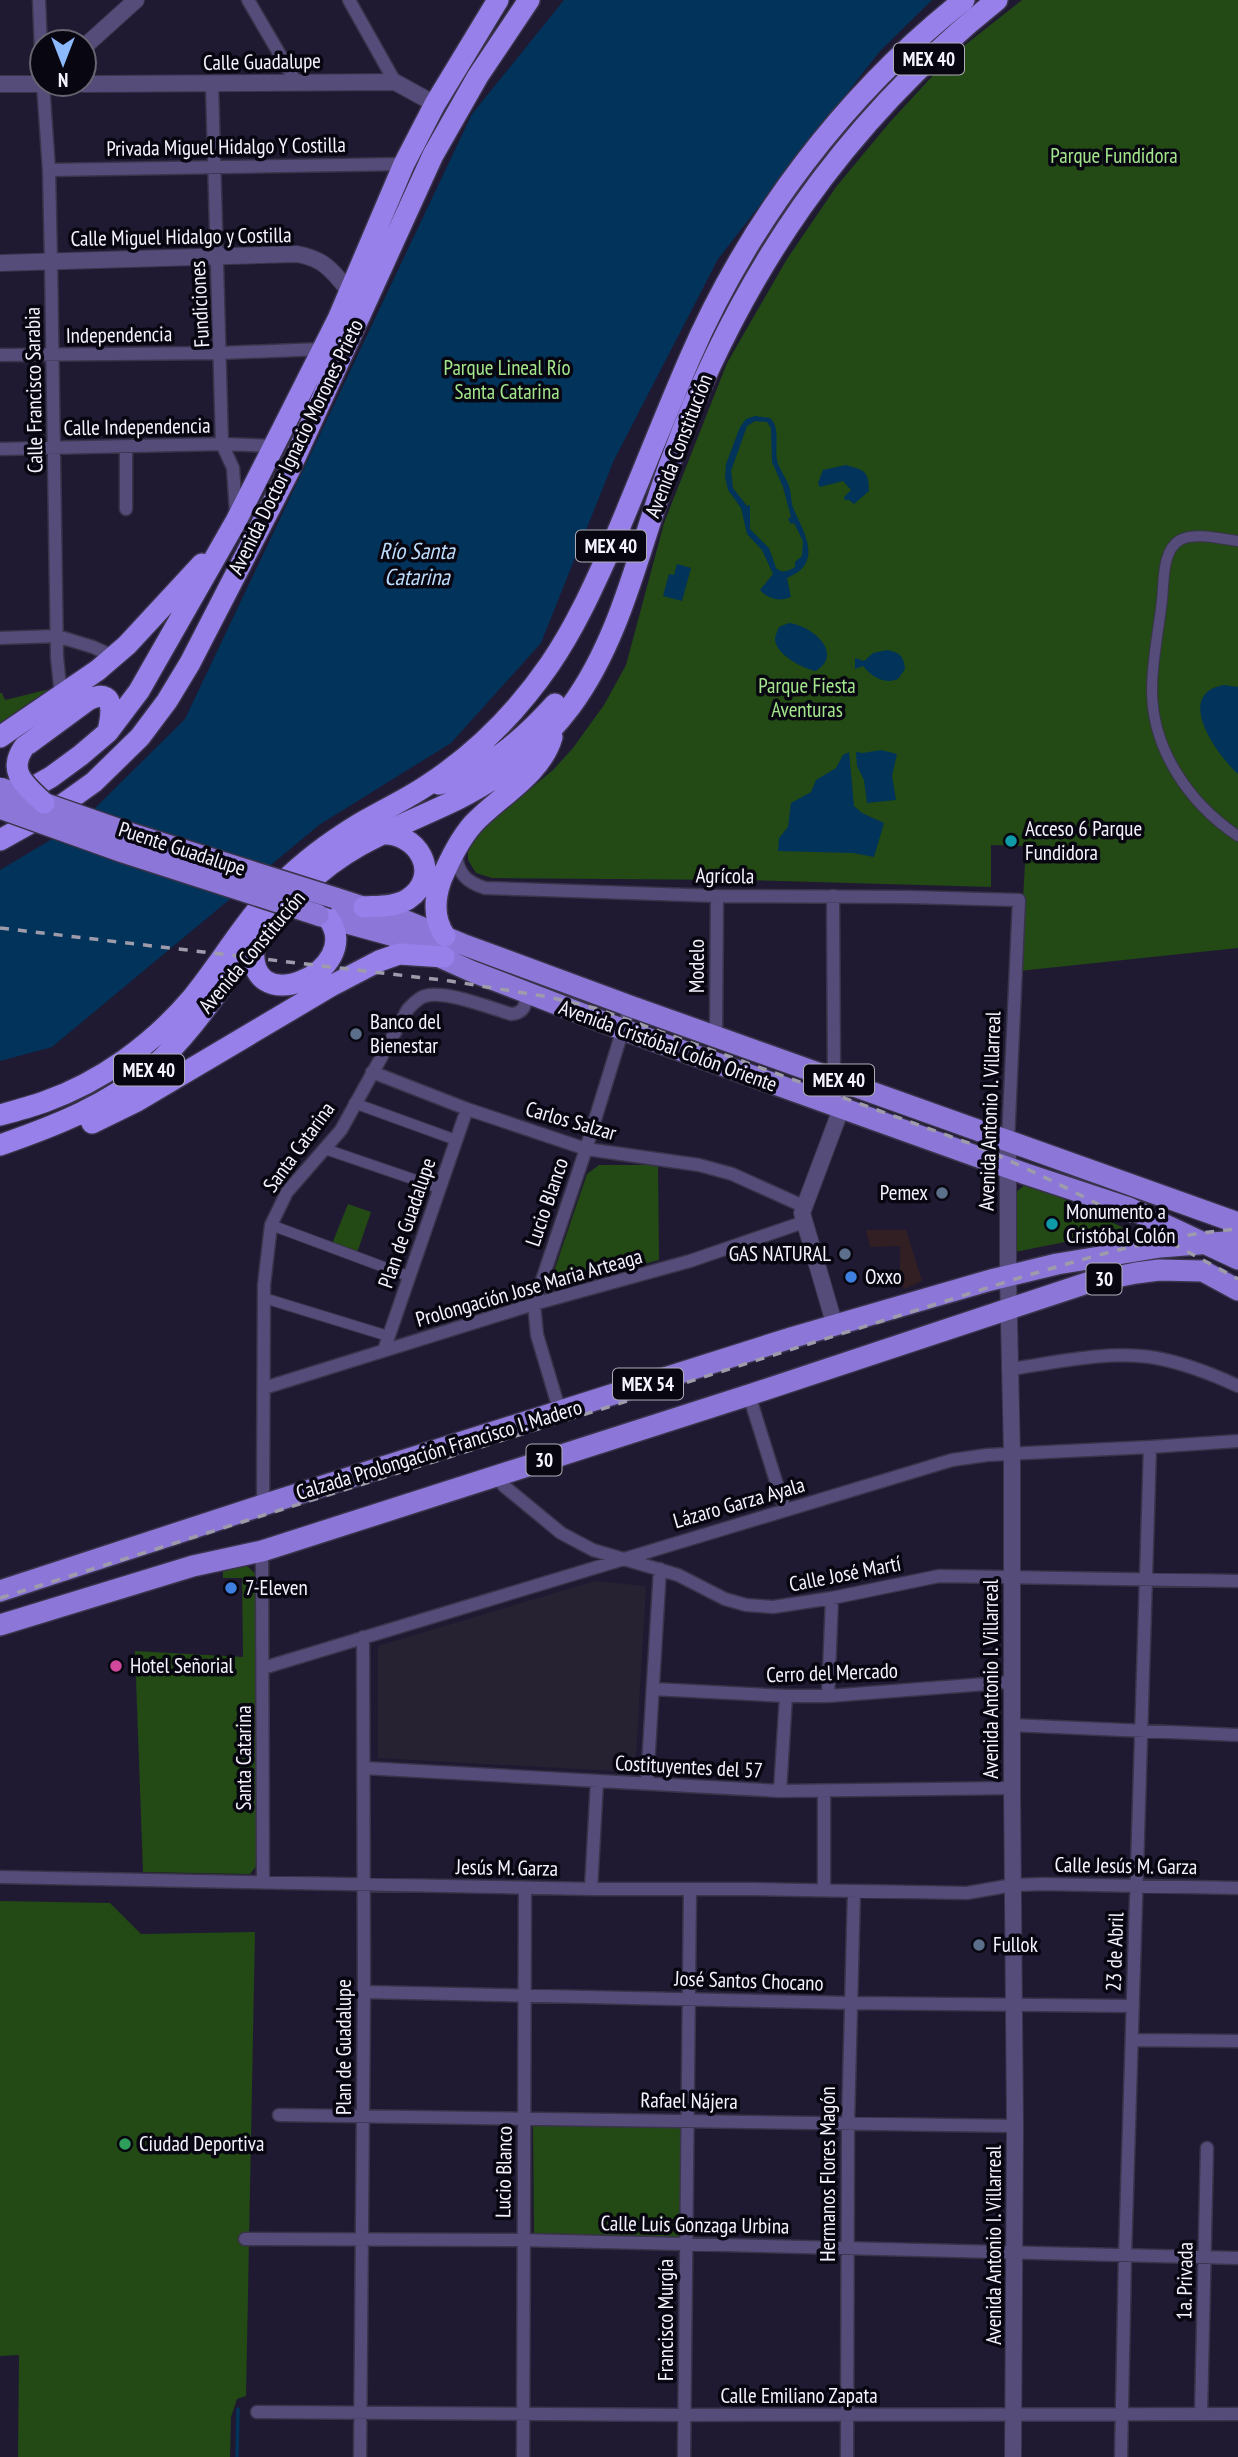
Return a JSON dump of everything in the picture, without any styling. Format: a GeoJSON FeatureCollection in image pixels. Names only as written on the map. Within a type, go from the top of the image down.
{"type":"FeatureCollection","features":[{"type":"Feature","properties":{"kind":"highway","name":"Avenida Doctor Ignacio Morones Prieto"},"geometry":{"type":"LineString","coordinates":[[0,807],[51,777],[81,755],[108,732],[139,691],[236,521],[338,319],[404,163],[435,104],[498,0]]}},
{"type":"Feature","properties":{"kind":"highway","name":"Avenida Doctor Ignacio Morones Prieto"},"geometry":{"type":"LineString","coordinates":[[0,840],[59,807],[110,768],[140,737],[179,682],[289,471],[433,155],[478,76],[529,0]]}},
{"type":"Feature","properties":{"kind":"highway","name":"Avenida Constitución"},"geometry":{"type":"LineString","coordinates":[[0,1115],[66,1093],[118,1064],[145,1045],[193,996],[246,923],[300,866],[340,836],[425,787],[471,752],[533,688],[562,646],[602,568],[705,325],[740,260],[780,197],[825,137],[910,47],[964,0]]}},
{"type":"Feature","properties":{"kind":"highway","name":"Avenida Constitución"},"geometry":{"type":"LineString","coordinates":[[0,1147],[82,1113],[139,1079],[173,1048],[255,941],[317,875],[378,834],[454,801],[493,779],[528,752],[555,726],[596,668],[620,611],[654,504],[679,438],[717,349],[749,286],[800,206],[867,123],[917,70],[997,0]]}},
{"type":"Feature","properties":{"kind":"highway"},"geometry":{"type":"LineString","coordinates":[[390,198],[410,179],[446,132]]}},
{"type":"Feature","properties":{"kind":"highway"},"geometry":{"type":"LineString","coordinates":[[0,737],[61,696],[113,656],[147,626],[223,542]]}},
{"type":"Feature","properties":{"kind":"highway"},"geometry":{"type":"LineString","coordinates":[[425,787],[461,778],[504,752],[544,717],[578,678],[620,611]]}},
{"type":"Feature","properties":{"kind":"highway"},"geometry":{"type":"LineString","coordinates":[[44,803],[24,783],[17,770],[17,760],[24,747],[97,696],[106,698],[112,706],[108,732]]}},
{"type":"Feature","properties":{"kind":"highway"},"geometry":{"type":"LineString","coordinates":[[0,1147],[48,1141],[92,1123],[137,1101],[331,986],[379,961],[399,954],[444,947],[435,899],[456,849],[473,824],[538,763],[550,742],[555,726]]}},
{"type":"Feature","properties":{"kind":"highway"},"geometry":{"type":"LineString","coordinates":[[364,907],[395,904],[408,899],[418,889],[424,876],[421,855],[413,843],[394,834],[378,834]]}},
{"type":"Feature","properties":{"kind":"highway"},"geometry":{"type":"LineString","coordinates":[[255,941],[253,963],[263,979],[276,985],[303,981],[318,972],[334,951],[336,934],[327,910]]}},
{"type":"Feature","properties":{"kind":"main road","name":"Puente Guadalupe"},"geometry":{"type":"LineString","coordinates":[[0,788],[129,833],[327,910]]}},
{"type":"Feature","properties":{"kind":"main road","name":"Puente Guadalupe"},"geometry":{"type":"LineString","coordinates":[[0,807],[123,852],[327,910],[364,907]]}},
{"type":"Feature","properties":{"kind":"main road","name":"Avenida Cristóbal Colón Oriente"},"geometry":{"type":"LineString","coordinates":[[364,907],[444,947],[527,994],[841,1109],[1129,1208],[1238,1259]]}},
{"type":"Feature","properties":{"kind":"main road","name":"Avenida Cristóbal Colón Oriente"},"geometry":{"type":"LineString","coordinates":[[327,910],[391,935],[444,947],[716,1036],[1008,1141],[1237,1229]]}},
{"type":"Feature","properties":{"kind":"main road","name":"MEX 54"},"geometry":{"type":"LineString","coordinates":[[1207,1243],[1237,1229]]}},
{"type":"Feature","properties":{"kind":"main road","name":"Calzada Prolongación Francisco I. Madero"},"geometry":{"type":"LineString","coordinates":[[0,1591],[263,1504],[835,1325],[1008,1276],[1070,1262],[1160,1247],[1207,1243]]}},
{"type":"Feature","properties":{"kind":"main road","name":"Calzada Prolongación Francisco I. Madero"},"geometry":{"type":"LineString","coordinates":[[0,1625],[193,1566],[262,1551],[749,1395],[1090,1282],[1159,1270],[1203,1271],[1238,1290]]}},
{"type":"Feature","properties":{"kind":"street"},"geometry":{"type":"LineString","coordinates":[[38,0],[39,28]]}},
{"type":"Feature","properties":{"kind":"street"},"geometry":{"type":"LineString","coordinates":[[98,34],[136,0]]}},
{"type":"Feature","properties":{"kind":"street"},"geometry":{"type":"LineString","coordinates":[[248,0],[296,82]]}},
{"type":"Feature","properties":{"kind":"street"},"geometry":{"type":"LineString","coordinates":[[349,0],[395,82]]}},
{"type":"Feature","properties":{"kind":"street","name":"Calle Guadalupe"},"geometry":{"type":"LineString","coordinates":[[98,84],[395,82],[435,104]]}},
{"type":"Feature","properties":{"kind":"street"},"geometry":{"type":"LineString","coordinates":[[0,84],[28,84]]}},
{"type":"Feature","properties":{"kind":"street","name":"Fundiciones"},"geometry":{"type":"LineString","coordinates":[[212,84],[222,444],[233,468],[236,521]]}},
{"type":"Feature","properties":{"kind":"street","name":"Calle Francisco Sarabia"},"geometry":{"type":"LineString","coordinates":[[43,98],[49,170],[57,636],[61,696]]}},
{"type":"Feature","properties":{"kind":"street","name":"Privada Miguel Hidalgo Y Costilla"},"geometry":{"type":"LineString","coordinates":[[49,170],[404,163]]}},
{"type":"Feature","properties":{"kind":"street","name":"Calle Miguel Hidalgo y Costilla"},"geometry":{"type":"LineString","coordinates":[[0,263],[297,254],[320,260],[349,291]]}},
{"type":"Feature","properties":{"kind":"street","name":"Independencia"},"geometry":{"type":"LineString","coordinates":[[0,355],[221,353],[322,349]]}},
{"type":"Feature","properties":{"kind":"street","name":"Calle Independencia"},"geometry":{"type":"LineString","coordinates":[[0,449],[222,444],[274,446]]}},
{"type":"Feature","properties":{"kind":"street"},"geometry":{"type":"LineString","coordinates":[[126,448],[126,509]]}},
{"type":"Feature","properties":{"kind":"street"},"geometry":{"type":"LineString","coordinates":[[1238,541],[1190,537],[1178,541],[1171,549],[1164,580],[1152,689],[1155,720],[1165,752],[1181,780],[1203,808],[1238,836]]}},
{"type":"Feature","properties":{"kind":"street"},"geometry":{"type":"LineString","coordinates":[[0,638],[57,636],[113,656]]}},
{"type":"Feature","properties":{"kind":"street","name":"Agrícola"},"geometry":{"type":"LineString","coordinates":[[456,849],[460,873],[471,883],[485,888],[717,896],[1019,900]]}},
{"type":"Feature","properties":{"kind":"street","name":"Modelo"},"geometry":{"type":"LineString","coordinates":[[716,1036],[717,896]]}},
{"type":"Feature","properties":{"kind":"street"},"geometry":{"type":"LineString","coordinates":[[833,896],[834,1078]]}},
{"type":"Feature","properties":{"kind":"street","name":"Avenida Antonio I. Villarreal"},"geometry":{"type":"LineString","coordinates":[[1013,2457],[1015,2006],[1008,1141],[1019,900]]}},
{"type":"Feature","properties":{"kind":"street","name":"Santa Catarina"},"geometry":{"type":"LineString","coordinates":[[263,1504],[264,1298],[267,1244],[271,1225],[287,1192],[341,1130],[408,1009],[424,996],[453,998],[511,1014],[521,1013],[525,1009],[527,994]]}},
{"type":"Feature","properties":{"kind":"street","name":"Lucio Blanco"},"geometry":{"type":"LineString","coordinates":[[560,1412],[537,1335],[534,1304],[630,1006]]}},
{"type":"Feature","properties":{"kind":"street","name":"Carlos Salzar"},"geometry":{"type":"LineString","coordinates":[[372,1072],[467,1109],[586,1149],[699,1166],[732,1174],[804,1214]]}},
{"type":"Feature","properties":{"kind":"street"},"geometry":{"type":"LineString","coordinates":[[354,1103],[456,1140]]}},
{"type":"Feature","properties":{"kind":"street","name":"Plan de Guadalupe"},"geometry":{"type":"LineString","coordinates":[[384,1350],[467,1109]]}},
{"type":"Feature","properties":{"kind":"street"},"geometry":{"type":"LineString","coordinates":[[835,1325],[804,1214],[841,1109]]}},
{"type":"Feature","properties":{"kind":"street"},"geometry":{"type":"LineString","coordinates":[[325,1149],[439,1188]]}},
{"type":"Feature","properties":{"kind":"street","name":"Prolongación Jose Maria Arteaga"},"geometry":{"type":"LineString","coordinates":[[264,1388],[534,1304],[690,1261],[804,1214]]}},
{"type":"Feature","properties":{"kind":"street"},"geometry":{"type":"LineString","coordinates":[[271,1225],[408,1276]]}},
{"type":"Feature","properties":{"kind":"street"},"geometry":{"type":"LineString","coordinates":[[264,1298],[388,1335]]}},
{"type":"Feature","properties":{"kind":"street"},"geometry":{"type":"LineString","coordinates":[[1011,1369],[1114,1356],[1156,1358],[1196,1368],[1238,1386]]}},
{"type":"Feature","properties":{"kind":"street"},"geometry":{"type":"LineString","coordinates":[[749,1395],[785,1510]]}},
{"type":"Feature","properties":{"kind":"street","name":"Lázaro Garza Ayala"},"geometry":{"type":"LineString","coordinates":[[263,1668],[932,1464],[966,1457],[1238,1441]]}},
{"type":"Feature","properties":{"kind":"street","name":"23 de Abril"},"geometry":{"type":"LineString","coordinates":[[1121,2457],[1150,1447]]}},
{"type":"Feature","properties":{"kind":"street","name":"Calle José Martí"},"geometry":{"type":"LineString","coordinates":[[495,1475],[504,1486],[561,1533],[593,1550],[678,1575],[725,1599],[746,1605],[773,1607],[939,1576],[1238,1581]]}},
{"type":"Feature","properties":{"kind":"street","name":"Santa Catarina"},"geometry":{"type":"LineString","coordinates":[[262,1551],[263,1882]]}},
{"type":"Feature","properties":{"kind":"street"},"geometry":{"type":"LineString","coordinates":[[647,1783],[660,1569]]}},
{"type":"Feature","properties":{"kind":"street"},"geometry":{"type":"LineString","coordinates":[[828,1696],[832,1598]]}},
{"type":"Feature","properties":{"kind":"street","name":"Plan de Guadalupe"},"geometry":{"type":"LineString","coordinates":[[360,2457],[364,1992],[363,1637]]}},
{"type":"Feature","properties":{"kind":"street","name":"Cerro del Mercado"},"geometry":{"type":"LineString","coordinates":[[653,1689],[828,1696],[1012,1682]]}},
{"type":"Feature","properties":{"kind":"street"},"geometry":{"type":"LineString","coordinates":[[780,1791],[786,1696]]}},
{"type":"Feature","properties":{"kind":"street"},"geometry":{"type":"LineString","coordinates":[[1012,1725],[1238,1735]]}},
{"type":"Feature","properties":{"kind":"street","name":"Costituyentes del 57"},"geometry":{"type":"LineString","coordinates":[[364,1768],[780,1791],[1012,1788]]}},
{"type":"Feature","properties":{"kind":"street"},"geometry":{"type":"LineString","coordinates":[[591,1889],[597,1781]]}},
{"type":"Feature","properties":{"kind":"street"},"geometry":{"type":"LineString","coordinates":[[824,1792],[824,1890]]}},
{"type":"Feature","properties":{"kind":"street","name":"Jesús M. Garza"},"geometry":{"type":"LineString","coordinates":[[0,1877],[525,1888],[967,1893],[1013,1885]]}},
{"type":"Feature","properties":{"kind":"street","name":"Calle Jesús M. Garza"},"geometry":{"type":"LineString","coordinates":[[1013,1885],[1238,1888]]}},
{"type":"Feature","properties":{"kind":"street","name":"Lucio Blanco"},"geometry":{"type":"LineString","coordinates":[[523,2457],[525,1888]]}},
{"type":"Feature","properties":{"kind":"street","name":"Francisco Murgía"},"geometry":{"type":"LineString","coordinates":[[684,2457],[690,1889]]}},
{"type":"Feature","properties":{"kind":"street","name":"Hermanos Flores Magón"},"geometry":{"type":"LineString","coordinates":[[847,2457],[848,2123],[854,1891]]}},
{"type":"Feature","properties":{"kind":"street","name":"José Santos Chocano"},"geometry":{"type":"LineString","coordinates":[[364,1992],[1015,2006],[1133,2006]]}},
{"type":"Feature","properties":{"kind":"street"},"geometry":{"type":"LineString","coordinates":[[1132,2040],[1238,2041]]}},
{"type":"Feature","properties":{"kind":"street","name":"Rafael Nájera"},"geometry":{"type":"LineString","coordinates":[[279,2115],[1015,2126]]}},
{"type":"Feature","properties":{"kind":"street","name":"1a. Privada"},"geometry":{"type":"LineString","coordinates":[[1200,2414],[1207,2148]]}},
{"type":"Feature","properties":{"kind":"street","name":"Calle Luis Gonzaga Urbina"},"geometry":{"type":"LineString","coordinates":[[245,2239],[686,2243],[1238,2258]]}},
{"type":"Feature","properties":{"kind":"street","name":"Calle Emiliano Zapata"},"geometry":{"type":"LineString","coordinates":[[257,2412],[685,2415],[1238,2414]]}},
{"type":"Feature","properties":{"kind":"shaded area"},"geometry":{"type":"Polygon","coordinates":[[[866,1230],[906,1230],[922,1281],[904,1289],[900,1278],[900,1246],[870,1247],[866,1230]]]}},
{"type":"Feature","properties":{"kind":"shaded area"},"geometry":{"type":"Polygon","coordinates":[[[595,1581],[646,1586],[635,1772],[378,1758],[378,1646],[595,1581]]]}},
{"type":"Feature","properties":{"kind":"green space"},"geometry":{"type":"Polygon","coordinates":[[[1022,0],[1238,0],[1238,948],[1019,971],[1026,846],[991,845],[991,887],[742,880],[492,878],[476,873],[468,860],[468,852],[475,835],[553,770],[573,748],[604,705],[626,665],[664,523],[727,363],[787,259],[836,187],[890,122],[951,56],[1022,0]]]}},
{"type":"Feature","properties":{"kind":"green space"},"geometry":{"type":"Polygon","coordinates":[[[50,689],[0,723],[0,693],[5,700],[50,689]]]}},
{"type":"Feature","properties":{"kind":"green space"},"geometry":{"type":"Polygon","coordinates":[[[599,1165],[658,1165],[659,1260],[555,1286],[551,1280],[587,1174],[599,1165]]]}},
{"type":"Feature","properties":{"kind":"green space"},"geometry":{"type":"Polygon","coordinates":[[[1028,1182],[1124,1228],[1115,1239],[1107,1241],[1085,1238],[1015,1252],[1015,1193],[1028,1182]]]}},
{"type":"Feature","properties":{"kind":"green space"},"geometry":{"type":"Polygon","coordinates":[[[348,1204],[371,1212],[357,1253],[332,1244],[348,1204]]]}},
{"type":"Feature","properties":{"kind":"green space"},"geometry":{"type":"Polygon","coordinates":[[[243,1562],[258,1576],[258,1864],[250,1874],[143,1872],[135,1651],[243,1657],[242,1578],[223,1578],[223,1567],[243,1562]]]}},
{"type":"Feature","properties":{"kind":"green space","name":"Ciudad Deportiva"},"geometry":{"type":"Polygon","coordinates":[[[0,1901],[110,1903],[141,1934],[255,1932],[246,2396],[237,2399],[231,2417],[230,2457],[18,2457],[19,2355],[0,2356],[0,1901]]]}},
{"type":"Feature","properties":{"kind":"green space"},"geometry":{"type":"Polygon","coordinates":[[[533,2124],[682,2128],[681,2237],[534,2233],[533,2124]]]}},
{"type":"Feature","properties":{"kind":"water","name":"Río Santa Catarina"},"geometry":{"type":"Polygon","coordinates":[[[564,0],[932,0],[880,51],[718,259],[614,460],[541,643],[451,743],[319,825],[52,1047],[0,1061],[0,870],[81,822],[185,719],[472,114],[564,0]]]}},
{"type":"Feature","properties":{"kind":"water"},"geometry":{"type":"Polygon","coordinates":[[[755,416],[770,418],[774,423],[778,464],[789,486],[793,507],[806,538],[808,556],[798,572],[787,578],[791,597],[787,599],[774,599],[760,590],[773,574],[762,550],[747,534],[741,508],[728,490],[725,477],[726,464],[740,427],[746,419],[755,416]],[[755,421],[747,426],[731,471],[733,488],[747,506],[750,505],[750,529],[769,548],[776,568],[786,571],[795,567],[795,562],[802,556],[803,541],[794,523],[791,524],[788,519],[791,517],[783,487],[772,462],[771,428],[767,422],[755,421]]]}},
{"type":"Feature","properties":{"kind":"water"},"geometry":{"type":"Polygon","coordinates":[[[846,465],[861,470],[868,479],[869,491],[854,504],[845,500],[844,497],[851,490],[843,481],[820,487],[818,483],[823,470],[846,465]]]}},
{"type":"Feature","properties":{"kind":"water"},"geometry":{"type":"Polygon","coordinates":[[[677,564],[691,568],[682,601],[663,596],[669,574],[674,575],[677,564]]]}},
{"type":"Feature","properties":{"kind":"water"},"geometry":{"type":"Polygon","coordinates":[[[789,623],[814,634],[826,648],[824,664],[816,671],[791,660],[776,645],[775,638],[779,627],[789,623]]]}},
{"type":"Feature","properties":{"kind":"water"},"geometry":{"type":"Polygon","coordinates":[[[887,650],[895,652],[904,661],[905,669],[898,679],[888,681],[878,678],[863,666],[855,669],[855,658],[864,661],[873,653],[887,650]]]}},
{"type":"Feature","properties":{"kind":"water"},"geometry":{"type":"Polygon","coordinates":[[[1224,685],[1238,687],[1238,774],[1211,740],[1200,712],[1202,700],[1209,691],[1224,685]]]}},
{"type":"Feature","properties":{"kind":"water"},"geometry":{"type":"Polygon","coordinates":[[[881,750],[897,754],[892,776],[896,800],[867,803],[856,752],[881,750]]]}},
{"type":"Feature","properties":{"kind":"water"},"geometry":{"type":"Polygon","coordinates":[[[849,752],[854,806],[862,813],[884,823],[874,857],[853,853],[778,851],[779,838],[788,827],[791,803],[811,792],[816,780],[836,768],[843,755],[849,752]]]}},
{"type":"Feature","properties":{"kind":"waterway"},"geometry":{"type":"LineString","coordinates":[[237,2457],[238,2409]]}},
{"type":"Feature","properties":{"kind":"railway"},"geometry":{"type":"LineString","coordinates":[[0,928],[450,981],[549,997],[598,1009],[974,1145],[1075,1192],[1238,1279]]}},
{"type":"Feature","properties":{"kind":"railway"},"geometry":{"type":"LineString","coordinates":[[0,1598],[1022,1277],[1156,1241],[1238,1229]]}},
{"type":"Feature","properties":{"kind":"place","name":"Acceso 6 Parque Fundidora"},"geometry":{"type":"Point","coordinates":[1011,841]}},
{"type":"Feature","properties":{"kind":"place","name":"Banco del Bienestar"},"geometry":{"type":"Point","coordinates":[356,1034]}},
{"type":"Feature","properties":{"kind":"place","name":"Pemex"},"geometry":{"type":"Point","coordinates":[942,1193]}},
{"type":"Feature","properties":{"kind":"place","name":"Monumento a Cristóbal Colón"},"geometry":{"type":"Point","coordinates":[1052,1224]}},
{"type":"Feature","properties":{"kind":"place","name":"GAS NATURAL"},"geometry":{"type":"Point","coordinates":[845,1254]}},
{"type":"Feature","properties":{"kind":"place","name":"Oxxo"},"geometry":{"type":"Point","coordinates":[851,1277]}},
{"type":"Feature","properties":{"kind":"place","name":"7-Eleven"},"geometry":{"type":"Point","coordinates":[231,1588]}},
{"type":"Feature","properties":{"kind":"place","name":"Hotel Señorial"},"geometry":{"type":"Point","coordinates":[116,1666]}},
{"type":"Feature","properties":{"kind":"place","name":"Fullok"},"geometry":{"type":"Point","coordinates":[979,1945]}},
{"type":"Feature","properties":{"kind":"place","name":"Ciudad Deportiva"},"geometry":{"type":"Point","coordinates":[125,2144]}},
{"type":"Feature","properties":{"kind":"park label","name":"Parque Fundidora"},"geometry":{"type":"Point","coordinates":[1114,156]}},
{"type":"Feature","properties":{"kind":"park label","name":"Parque Lineal Río Santa Catarina"},"geometry":{"type":"Point","coordinates":[507,380]}},
{"type":"Feature","properties":{"kind":"park label","name":"Parque Fiesta Aventuras"},"geometry":{"type":"Point","coordinates":[807,698]}}]}
